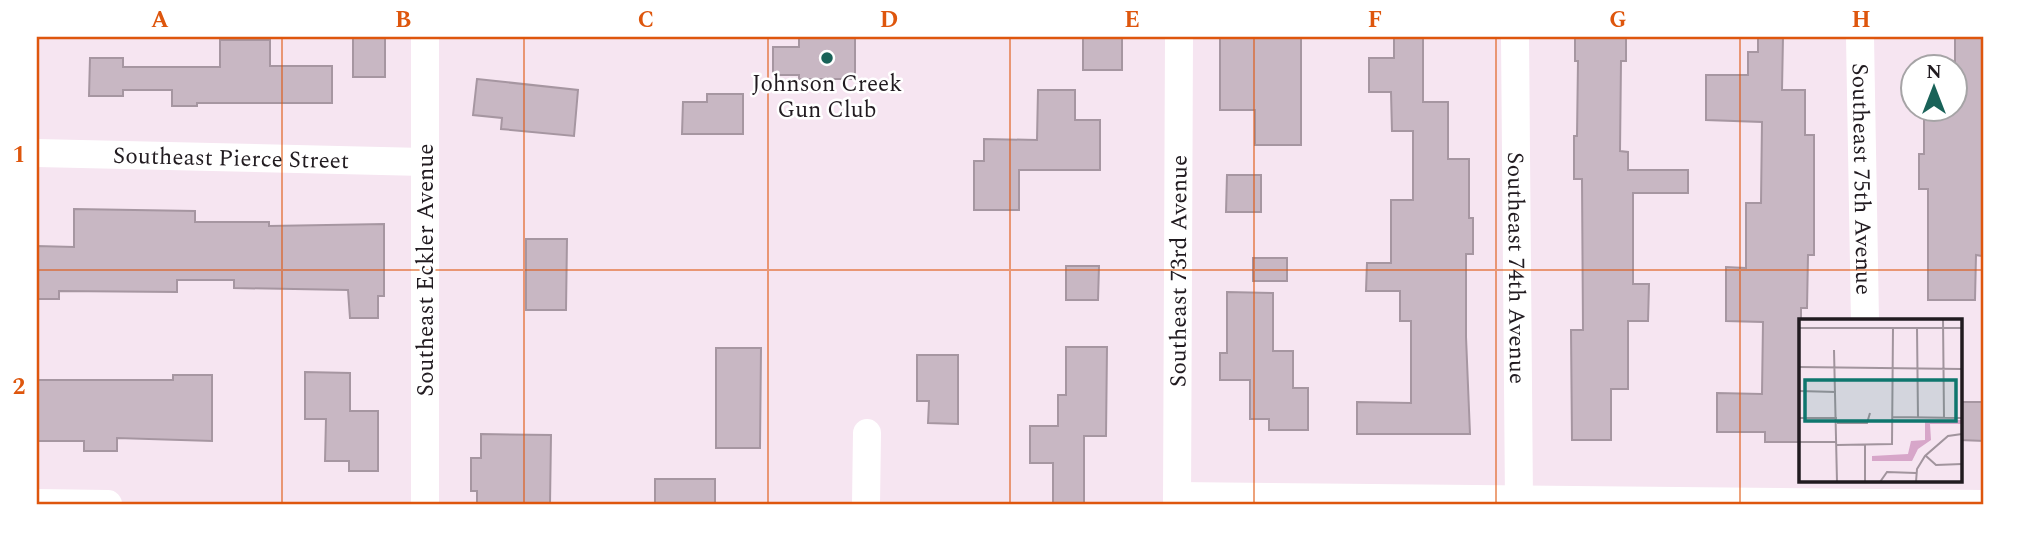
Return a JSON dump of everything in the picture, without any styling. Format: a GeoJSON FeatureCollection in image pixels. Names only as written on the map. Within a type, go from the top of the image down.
{"type":"FeatureCollection","features":[{"type":"Feature","properties":{"kind":"street","name":"Southeast Eckler Avenue"},"geometry":{"type":"LineString","coordinates":[[425,37],[425,504]]}},
{"type":"Feature","properties":{"kind":"street","name":"Southeast 73rd Avenue"},"geometry":{"type":"LineString","coordinates":[[1177,500],[1179,37]]}},
{"type":"Feature","properties":{"kind":"street","name":"Southeast 74th Avenue"},"geometry":{"type":"LineString","coordinates":[[1515,37],[1519,501]]}},
{"type":"Feature","properties":{"kind":"street","name":"Southeast 75th Avenue"},"geometry":{"type":"LineString","coordinates":[[1860,37],[1865,319]]}},
{"type":"Feature","properties":{"kind":"street","name":"Southeast Pierce Street"},"geometry":{"type":"LineString","coordinates":[[37,153],[424,162]]}},
{"type":"Feature","properties":{"kind":"street"},"geometry":{"type":"LineString","coordinates":[[866,504],[867,433]]}},
{"type":"Feature","properties":{"kind":"street"},"geometry":{"type":"LineString","coordinates":[[1177,500],[1519,501],[1868,491],[1984,504]]}},
{"type":"Feature","properties":{"kind":"street"},"geometry":{"type":"LineString","coordinates":[[37,503],[108,504]]}},
{"type":"Feature","properties":{"kind":"building"},"geometry":{"type":"Polygon","coordinates":[[[353,37],[385,37],[385,77],[353,77],[353,37]]]}},
{"type":"Feature","properties":{"kind":"building","name":"Johnson Creek Gun Club"},"geometry":{"type":"Polygon","coordinates":[[[799,37],[855,37],[855,79],[799,79],[799,75],[773,75],[773,47],[799,47],[799,37]]]}},
{"type":"Feature","properties":{"kind":"building"},"geometry":{"type":"Polygon","coordinates":[[[1083,37],[1122,37],[1122,70],[1083,70],[1083,37]]]}},
{"type":"Feature","properties":{"kind":"building"},"geometry":{"type":"Polygon","coordinates":[[[1220,37],[1301,38],[1301,145],[1255,145],[1255,110],[1220,110],[1220,37]]]}},
{"type":"Feature","properties":{"kind":"building"},"geometry":{"type":"Polygon","coordinates":[[[1394,37],[1423,37],[1423,102],[1448,102],[1448,159],[1469,159],[1469,218],[1473,218],[1473,254],[1466,254],[1470,434],[1357,434],[1357,402],[1411,403],[1411,321],[1400,321],[1400,291],[1366,291],[1367,263],[1391,263],[1391,200],[1413,200],[1413,131],[1392,131],[1391,92],[1369,92],[1369,58],[1394,58],[1394,37]]]}},
{"type":"Feature","properties":{"kind":"building"},"geometry":{"type":"Polygon","coordinates":[[[1575,37],[1626,37],[1626,61],[1621,61],[1620,151],[1628,152],[1628,170],[1688,170],[1688,193],[1633,193],[1633,284],[1649,284],[1648,321],[1628,321],[1628,389],[1611,389],[1611,440],[1572,440],[1571,330],[1583,330],[1582,179],[1574,179],[1578,61],[1575,61],[1575,37]]]}},
{"type":"Feature","properties":{"kind":"building"},"geometry":{"type":"Polygon","coordinates":[[[1758,37],[1783,37],[1782,90],[1805,90],[1805,135],[1814,135],[1814,255],[1808,255],[1807,308],[1801,308],[1799,319],[1799,442],[1765,442],[1765,432],[1717,432],[1717,393],[1762,394],[1763,322],[1726,321],[1726,267],[1746,268],[1746,203],[1761,203],[1762,122],[1706,120],[1706,75],[1748,75],[1748,52],[1758,52],[1758,37]]]}},
{"type":"Feature","properties":{"kind":"building"},"geometry":{"type":"Polygon","coordinates":[[[1955,37],[1984,37],[1982,256],[1976,255],[1975,300],[1928,300],[1928,189],[1919,189],[1919,154],[1924,154],[1924,122],[1968,122],[1968,52],[1955,52],[1955,37]]]}},
{"type":"Feature","properties":{"kind":"building"},"geometry":{"type":"Polygon","coordinates":[[[220,40],[270,40],[270,66],[332,66],[332,103],[197,103],[197,106],[172,106],[172,90],[123,90],[123,96],[89,96],[90,58],[123,58],[123,67],[220,67],[220,40]]]}},
{"type":"Feature","properties":{"kind":"building"},"geometry":{"type":"Polygon","coordinates":[[[477,79],[578,90],[574,136],[501,129],[502,118],[473,115],[477,79]]]}},
{"type":"Feature","properties":{"kind":"building"},"geometry":{"type":"Polygon","coordinates":[[[1038,90],[1075,90],[1075,120],[1100,120],[1100,170],[1019,170],[1019,210],[974,210],[974,161],[984,161],[984,139],[1037,140],[1038,90]]]}},
{"type":"Feature","properties":{"kind":"building"},"geometry":{"type":"Polygon","coordinates":[[[707,94],[743,94],[743,134],[682,134],[683,102],[707,102],[707,94]]]}},
{"type":"Feature","properties":{"kind":"building"},"geometry":{"type":"Polygon","coordinates":[[[1227,175],[1261,175],[1261,212],[1226,212],[1227,175]]]}},
{"type":"Feature","properties":{"kind":"building"},"geometry":{"type":"Polygon","coordinates":[[[74,209],[195,211],[195,222],[269,222],[269,226],[384,224],[384,296],[378,296],[378,318],[350,318],[348,290],[234,288],[234,280],[177,280],[177,292],[59,291],[59,299],[37,299],[37,246],[74,247],[74,209]]]}},
{"type":"Feature","properties":{"kind":"building"},"geometry":{"type":"Polygon","coordinates":[[[526,239],[567,239],[566,310],[526,310],[526,239]]]}},
{"type":"Feature","properties":{"kind":"building"},"geometry":{"type":"Polygon","coordinates":[[[1253,258],[1287,258],[1287,281],[1253,281],[1253,258]]]}},
{"type":"Feature","properties":{"kind":"building"},"geometry":{"type":"Polygon","coordinates":[[[1066,266],[1099,266],[1098,300],[1066,300],[1066,266]]]}},
{"type":"Feature","properties":{"kind":"building"},"geometry":{"type":"Polygon","coordinates":[[[1227,292],[1273,293],[1273,351],[1293,351],[1293,388],[1308,388],[1308,430],[1269,430],[1269,419],[1250,419],[1250,380],[1220,380],[1220,353],[1227,353],[1227,292]]]}},
{"type":"Feature","properties":{"kind":"building"},"geometry":{"type":"Polygon","coordinates":[[[1066,347],[1107,347],[1106,436],[1084,436],[1084,503],[1053,503],[1053,463],[1030,463],[1030,426],[1058,426],[1058,395],[1066,395],[1066,347]]]}},
{"type":"Feature","properties":{"kind":"building"},"geometry":{"type":"Polygon","coordinates":[[[716,348],[761,348],[760,448],[716,448],[716,348]]]}},
{"type":"Feature","properties":{"kind":"building"},"geometry":{"type":"Polygon","coordinates":[[[917,355],[958,355],[958,424],[928,423],[929,401],[917,401],[917,355]]]}},
{"type":"Feature","properties":{"kind":"building"},"geometry":{"type":"Polygon","coordinates":[[[305,372],[350,373],[350,411],[378,411],[378,471],[349,471],[349,461],[325,461],[326,419],[305,419],[305,372]]]}},
{"type":"Feature","properties":{"kind":"building"},"geometry":{"type":"Polygon","coordinates":[[[173,375],[212,375],[212,441],[117,438],[117,451],[84,451],[84,441],[37,441],[37,380],[173,380],[173,375]]]}},
{"type":"Feature","properties":{"kind":"building"},"geometry":{"type":"Polygon","coordinates":[[[1962,402],[1984,402],[1984,441],[1962,440],[1962,402]]]}},
{"type":"Feature","properties":{"kind":"building"},"geometry":{"type":"Polygon","coordinates":[[[481,434],[551,435],[550,504],[477,504],[477,491],[471,491],[471,458],[481,458],[481,434]]]}},
{"type":"Feature","properties":{"kind":"building"},"geometry":{"type":"Polygon","coordinates":[[[655,479],[715,479],[715,504],[655,504],[655,479]]]}},
{"type":"Feature","properties":{"kind":"place","name":"Johnson Creek Gun Club"},"geometry":{"type":"Point","coordinates":[827,58]}}]}
